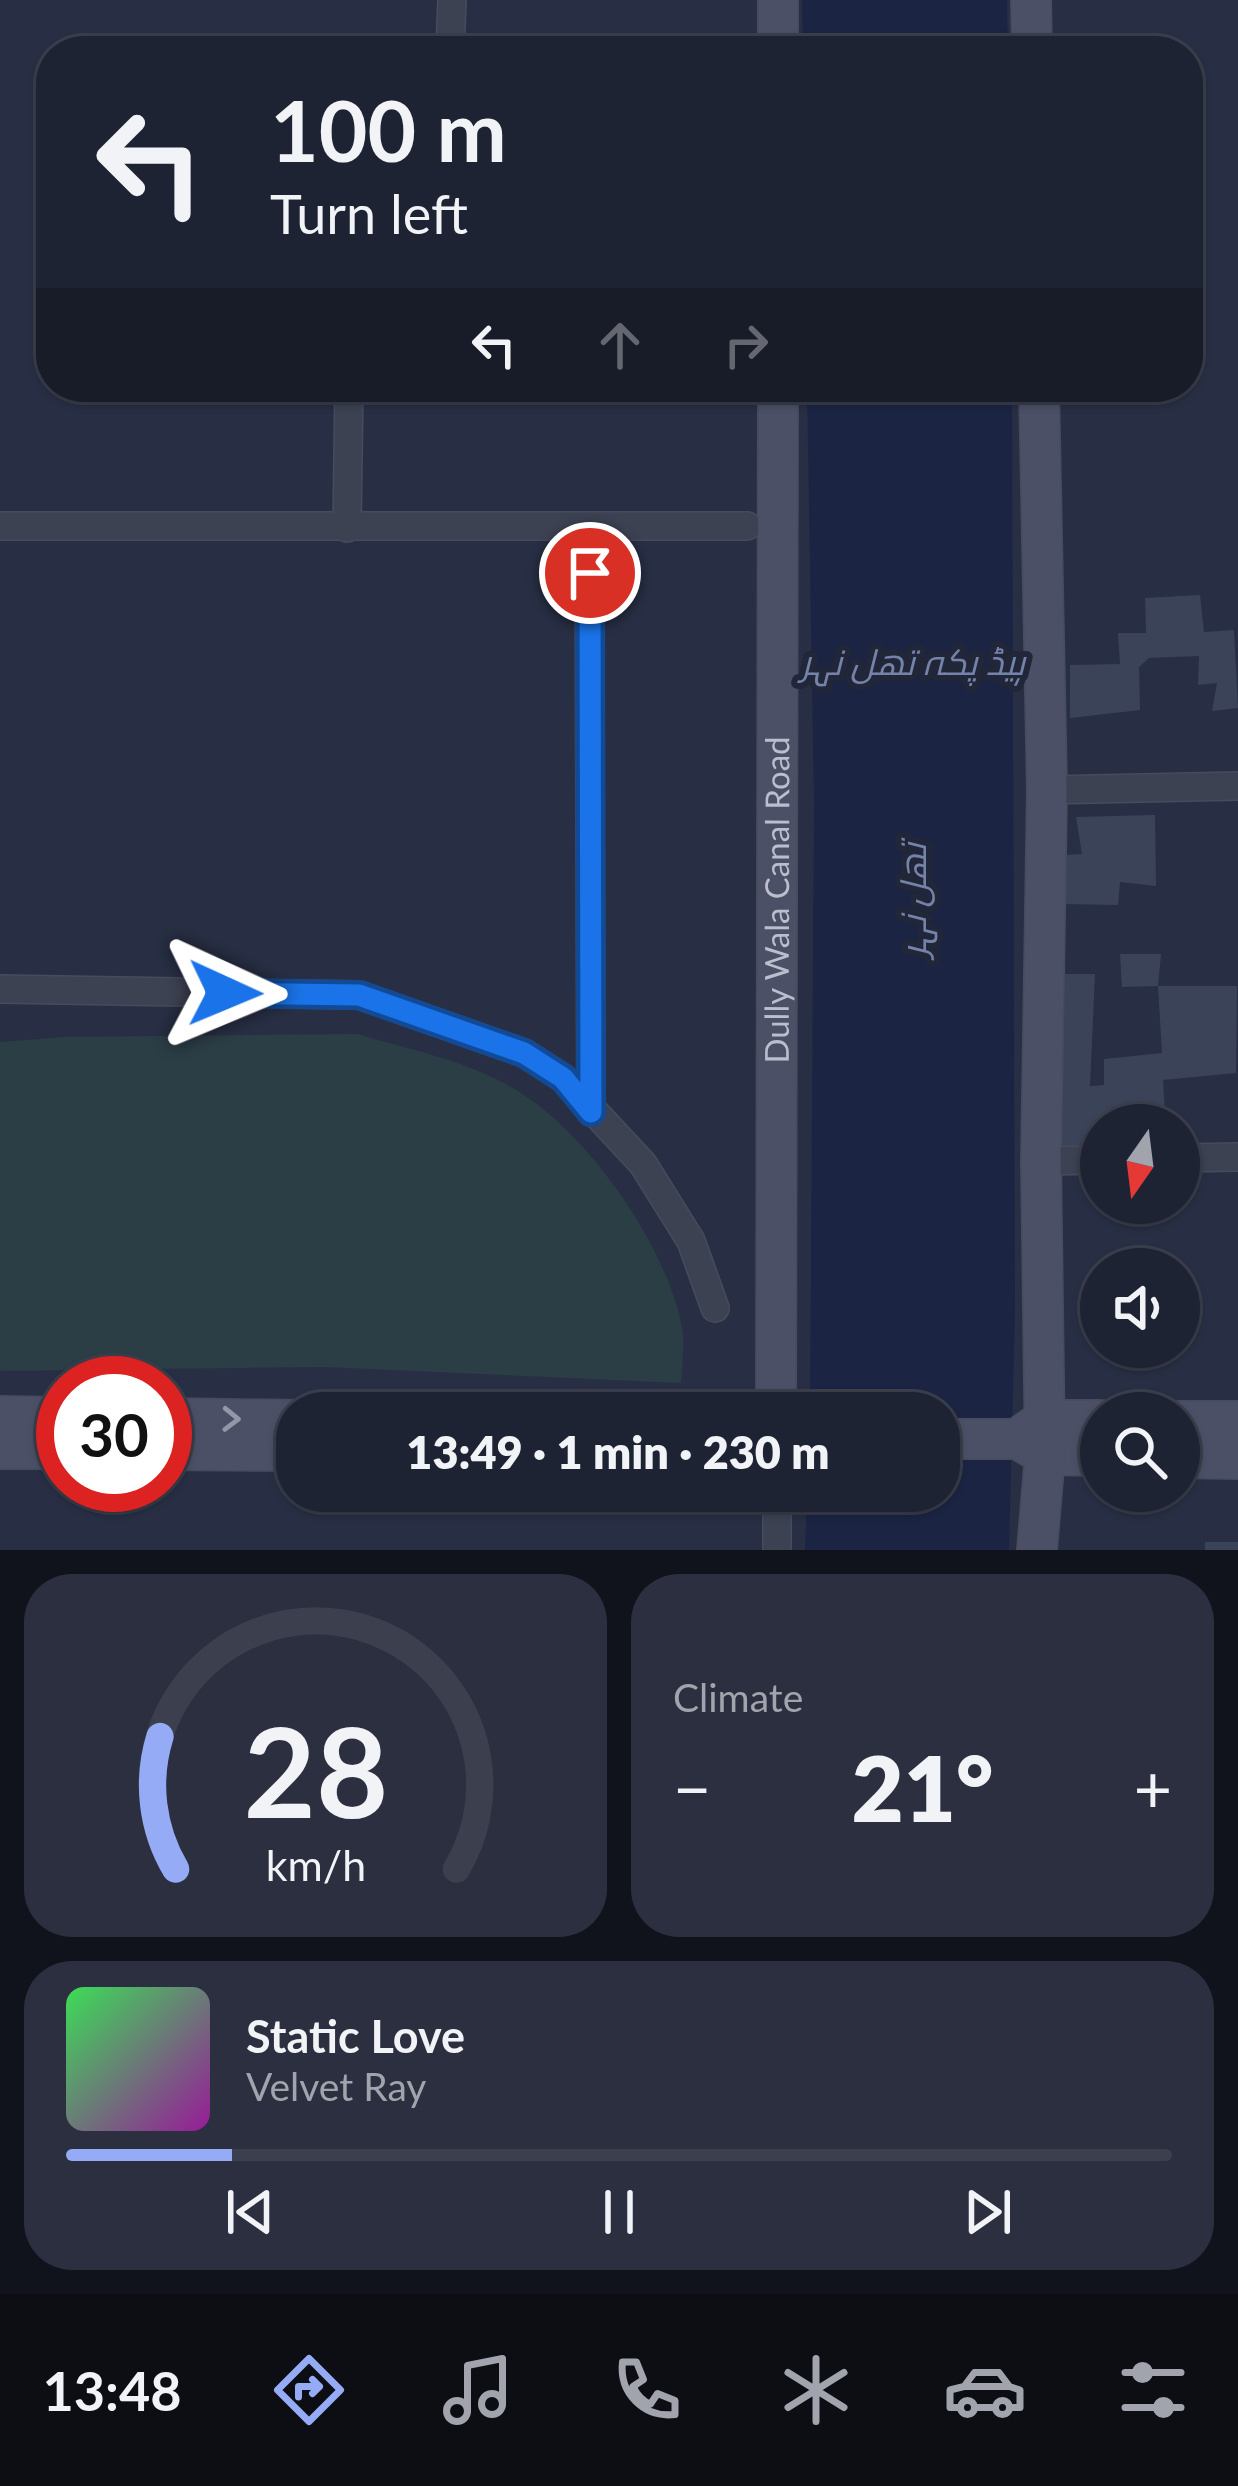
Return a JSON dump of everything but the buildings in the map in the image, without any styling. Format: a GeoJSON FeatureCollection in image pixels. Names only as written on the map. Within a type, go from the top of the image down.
{"type":"FeatureCollection","features":[{"type":"Feature","properties":{"kind":"street"},"geometry":{"type":"LineString","coordinates":[[451,36],[452,0]]}},
{"type":"Feature","properties":{"kind":"street"},"geometry":{"type":"LineString","coordinates":[[778,0],[778,36]]}},
{"type":"Feature","properties":{"kind":"street"},"geometry":{"type":"LineString","coordinates":[[1031,0],[1032,36]]}},
{"type":"Feature","properties":{"kind":"street"},"geometry":{"type":"LineString","coordinates":[[347,528],[349,402]]}},
{"type":"Feature","properties":{"kind":"street","name":"Dully Wala Canal Road"},"geometry":{"type":"LineString","coordinates":[[776,1392],[778,402]]}},
{"type":"Feature","properties":{"kind":"street"},"geometry":{"type":"LineString","coordinates":[[1037,1550],[1047,790],[1039,402]]}},
{"type":"Feature","properties":{"kind":"street"},"geometry":{"type":"LineString","coordinates":[[0,526],[747,526]]}},
{"type":"Feature","properties":{"kind":"street"},"geometry":{"type":"LineString","coordinates":[[590,528],[591,1112]]}},
{"type":"Feature","properties":{"kind":"street"},"geometry":{"type":"LineString","coordinates":[[1047,790],[1238,786]]}},
{"type":"Feature","properties":{"kind":"street"},"geometry":{"type":"LineString","coordinates":[[0,989],[359,995],[524,1053],[563,1078],[643,1164],[691,1240],[715,1308]]}},
{"type":"Feature","properties":{"kind":"street"},"geometry":{"type":"LineString","coordinates":[[1200,1158],[1238,1157]]}},
{"type":"Feature","properties":{"kind":"street"},"geometry":{"type":"LineString","coordinates":[[1041,1161],[1080,1160]]}},
{"type":"Feature","properties":{"kind":"street"},"geometry":{"type":"LineString","coordinates":[[0,1416],[36,1417]]}},
{"type":"Feature","properties":{"kind":"street"},"geometry":{"type":"LineString","coordinates":[[192,1418],[276,1420]]}},
{"type":"Feature","properties":{"kind":"street"},"geometry":{"type":"LineString","coordinates":[[1200,1421],[1238,1421]]}},
{"type":"Feature","properties":{"kind":"street"},"geometry":{"type":"LineString","coordinates":[[960,1439],[1035,1438],[1080,1426]]}},
{"type":"Feature","properties":{"kind":"street"},"geometry":{"type":"LineString","coordinates":[[1035,1438],[1080,1450]]}},
{"type":"Feature","properties":{"kind":"street"},"geometry":{"type":"LineString","coordinates":[[0,1449],[36,1449]]}},
{"type":"Feature","properties":{"kind":"street"},"geometry":{"type":"LineString","coordinates":[[192,1450],[276,1450]]}},
{"type":"Feature","properties":{"kind":"street"},"geometry":{"type":"LineString","coordinates":[[1200,1459],[1238,1460]]}},
{"type":"Feature","properties":{"kind":"street"},"geometry":{"type":"LineString","coordinates":[[777,1512],[777,1550]]}},
{"type":"Feature","properties":{"kind":"shaded area"},"geometry":{"type":"Polygon","coordinates":[[[357,1034],[446,1059],[511,1087],[579,1143],[645,1233],[674,1297],[682,1328],[681,1383],[324,1367],[192,1369],[192,1356],[36,1356],[36,1371],[0,1371],[0,1042],[357,1034]]]}},
{"type":"Feature","properties":{"kind":"water"},"geometry":{"type":"Polygon","coordinates":[[[802,0],[1007,0],[1008,36],[803,36],[802,0]]]}},
{"type":"Feature","properties":{"kind":"water","name":"ہیڈ پکہ تھل نہر"},"geometry":{"type":"Polygon","coordinates":[[[807,402],[1012,402],[1015,1312],[1009,1550],[805,1550],[806,1512],[960,1512],[960,1392],[810,1392],[814,803],[807,402]]]}},
{"type":"Feature","properties":{"kind":"route"},"geometry":{"type":"LineString","coordinates":[[225,993],[359,995],[524,1053],[563,1078],[591,1112],[590,573]]}},
{"type":"Feature","properties":{"kind":"water label","name":"تھل نہر"},"geometry":{"type":"Point","coordinates":[913,900]}}]}
